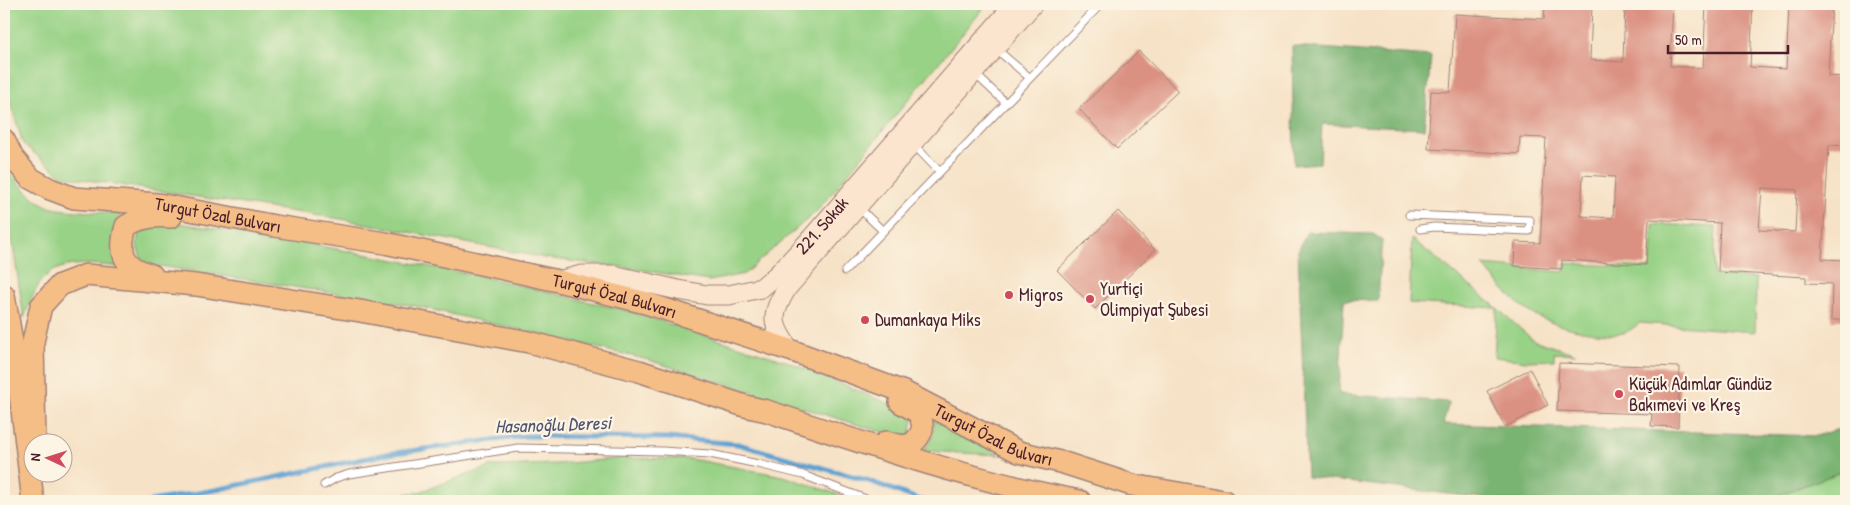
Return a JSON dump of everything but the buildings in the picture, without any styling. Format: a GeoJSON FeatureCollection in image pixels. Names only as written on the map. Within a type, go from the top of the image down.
{"type":"FeatureCollection","features":[{"type":"Feature","properties":{"kind":"main road","name":"Turgut Özal Bulvarı"},"geometry":{"type":"LineString","coordinates":[[4,140],[13,158],[30,178],[50,189],[74,198],[158,204],[275,226],[384,243],[558,281],[646,303],[790,350],[904,392],[1019,452],[1064,463],[1132,485],[1224,501]]}},
{"type":"Feature","properties":{"kind":"main road"},"geometry":{"type":"LineString","coordinates":[[275,226],[147,216],[135,220],[126,226],[121,249],[130,267],[147,274],[196,285],[360,311],[529,342],[639,371],[736,403],[818,421],[902,446],[912,444],[922,432],[923,426],[919,413],[912,407],[833,373],[790,350]]}},
{"type":"Feature","properties":{"kind":"main road"},"geometry":{"type":"LineString","coordinates":[[34,432],[33,342],[41,306],[60,285],[86,275],[196,285]]}},
{"type":"Feature","properties":{"kind":"main road"},"geometry":{"type":"LineString","coordinates":[[4,295],[18,377],[34,501]]}},
{"type":"Feature","properties":{"kind":"main road"},"geometry":{"type":"LineString","coordinates":[[767,411],[917,461],[1039,493],[1080,501]]}},
{"type":"Feature","properties":{"kind":"main road"},"geometry":{"type":"LineString","coordinates":[[34,501],[35,482]]}},
{"type":"Feature","properties":{"kind":"street","name":"221. Sokak"},"geometry":{"type":"LineString","coordinates":[[558,281],[582,275],[613,275],[707,294],[729,295],[761,288],[778,274],[808,242],[1016,4]]}},
{"type":"Feature","properties":{"kind":"street","name":"221. Sokak"},"geometry":{"type":"LineString","coordinates":[[790,350],[778,334],[774,320],[776,305],[787,288],[1033,4]]}},
{"type":"Feature","properties":{"kind":"lane"},"geometry":{"type":"LineString","coordinates":[[845,271],[1101,4]]}},
{"type":"Feature","properties":{"kind":"lane"},"geometry":{"type":"LineString","coordinates":[[1846,24],[1844,33],[1846,44]]}},
{"type":"Feature","properties":{"kind":"lane"},"geometry":{"type":"LineString","coordinates":[[995,48],[1030,78]]}},
{"type":"Feature","properties":{"kind":"lane"},"geometry":{"type":"LineString","coordinates":[[974,73],[1006,103]]}},
{"type":"Feature","properties":{"kind":"lane"},"geometry":{"type":"LineString","coordinates":[[912,144],[940,172]]}},
{"type":"Feature","properties":{"kind":"lane"},"geometry":{"type":"LineString","coordinates":[[858,207],[883,231]]}},
{"type":"Feature","properties":{"kind":"lane"},"geometry":{"type":"LineString","coordinates":[[1409,215],[1530,220],[1529,231],[1434,227],[1420,229]]}},
{"type":"Feature","properties":{"kind":"lane"},"geometry":{"type":"LineString","coordinates":[[324,485],[336,478],[349,474],[518,448],[662,451],[710,454],[758,464],[803,475],[871,501]]}},
{"type":"Feature","properties":{"kind":"green space"},"geometry":{"type":"Polygon","coordinates":[[[4,4],[987,4],[818,210],[744,274],[709,281],[636,269],[545,258],[347,220],[62,176],[23,144],[4,81],[4,4]]]}},
{"type":"Feature","properties":{"kind":"green space"},"geometry":{"type":"Polygon","coordinates":[[[1292,46],[1431,56],[1424,129],[1322,124],[1320,163],[1294,165],[1292,46]]]}},
{"type":"Feature","properties":{"kind":"green space"},"geometry":{"type":"Polygon","coordinates":[[[4,166],[29,194],[47,206],[72,211],[121,213],[114,234],[114,240],[116,253],[122,267],[82,264],[63,267],[54,271],[39,284],[24,318],[4,186],[4,166]]]}},
{"type":"Feature","properties":{"kind":"green space"},"geometry":{"type":"Polygon","coordinates":[[[164,221],[273,237],[480,276],[632,312],[789,362],[914,414],[910,436],[888,434],[645,359],[416,306],[153,265],[143,261],[141,257],[137,247],[139,232],[147,224],[164,221]]]}},
{"type":"Feature","properties":{"kind":"green space"},"geometry":{"type":"Polygon","coordinates":[[[1653,224],[1716,227],[1714,275],[1756,278],[1755,332],[1640,323],[1626,332],[1614,334],[1578,330],[1554,323],[1527,310],[1507,293],[1483,265],[1564,272],[1565,263],[1650,268],[1653,224]]]}},
{"type":"Feature","properties":{"kind":"green space"},"geometry":{"type":"Polygon","coordinates":[[[1307,232],[1373,234],[1382,240],[1378,301],[1344,300],[1339,394],[1449,402],[1443,424],[1816,436],[1846,427],[1846,470],[1763,501],[1507,501],[1307,477],[1298,251],[1307,232]]]}},
{"type":"Feature","properties":{"kind":"green space"},"geometry":{"type":"Polygon","coordinates":[[[1412,239],[1497,308],[1409,303],[1412,239]]]}},
{"type":"Feature","properties":{"kind":"green space"},"geometry":{"type":"Polygon","coordinates":[[[1497,308],[1533,340],[1576,354],[1554,353],[1554,360],[1527,361],[1494,357],[1497,308]]]}},
{"type":"Feature","properties":{"kind":"green space"},"geometry":{"type":"Polygon","coordinates":[[[934,420],[1000,455],[923,451],[932,438],[934,420]]]}},
{"type":"Feature","properties":{"kind":"green space"},"geometry":{"type":"Polygon","coordinates":[[[4,436],[10,501],[4,501],[4,436]]]}},
{"type":"Feature","properties":{"kind":"green space"},"geometry":{"type":"Polygon","coordinates":[[[625,458],[691,459],[783,476],[846,497],[852,501],[339,501],[419,492],[493,466],[557,464],[625,458]]]}},
{"type":"Feature","properties":{"kind":"green space"},"geometry":{"type":"Polygon","coordinates":[[[1846,470],[1846,501],[1763,501],[1846,470]]]}},
{"type":"Feature","properties":{"kind":"waterway","name":"Hasanoğlu Deresi"},"geometry":{"type":"LineString","coordinates":[[151,501],[215,490],[387,454],[525,436],[667,438],[738,444],[869,481],[923,501]]}},
{"type":"Feature","properties":{"kind":"place","name":"Migros"},"geometry":{"type":"Point","coordinates":[1009,295]}},
{"type":"Feature","properties":{"kind":"place","name":"Yurtiçi Olimpiyat Şubesi"},"geometry":{"type":"Point","coordinates":[1090,299]}},
{"type":"Feature","properties":{"kind":"place","name":"Dumankaya Miks"},"geometry":{"type":"Point","coordinates":[865,320]}},
{"type":"Feature","properties":{"kind":"place","name":"Küçük Adımlar Gündüz Bakımevi ve Kreş"},"geometry":{"type":"Point","coordinates":[1619,394]}}]}
